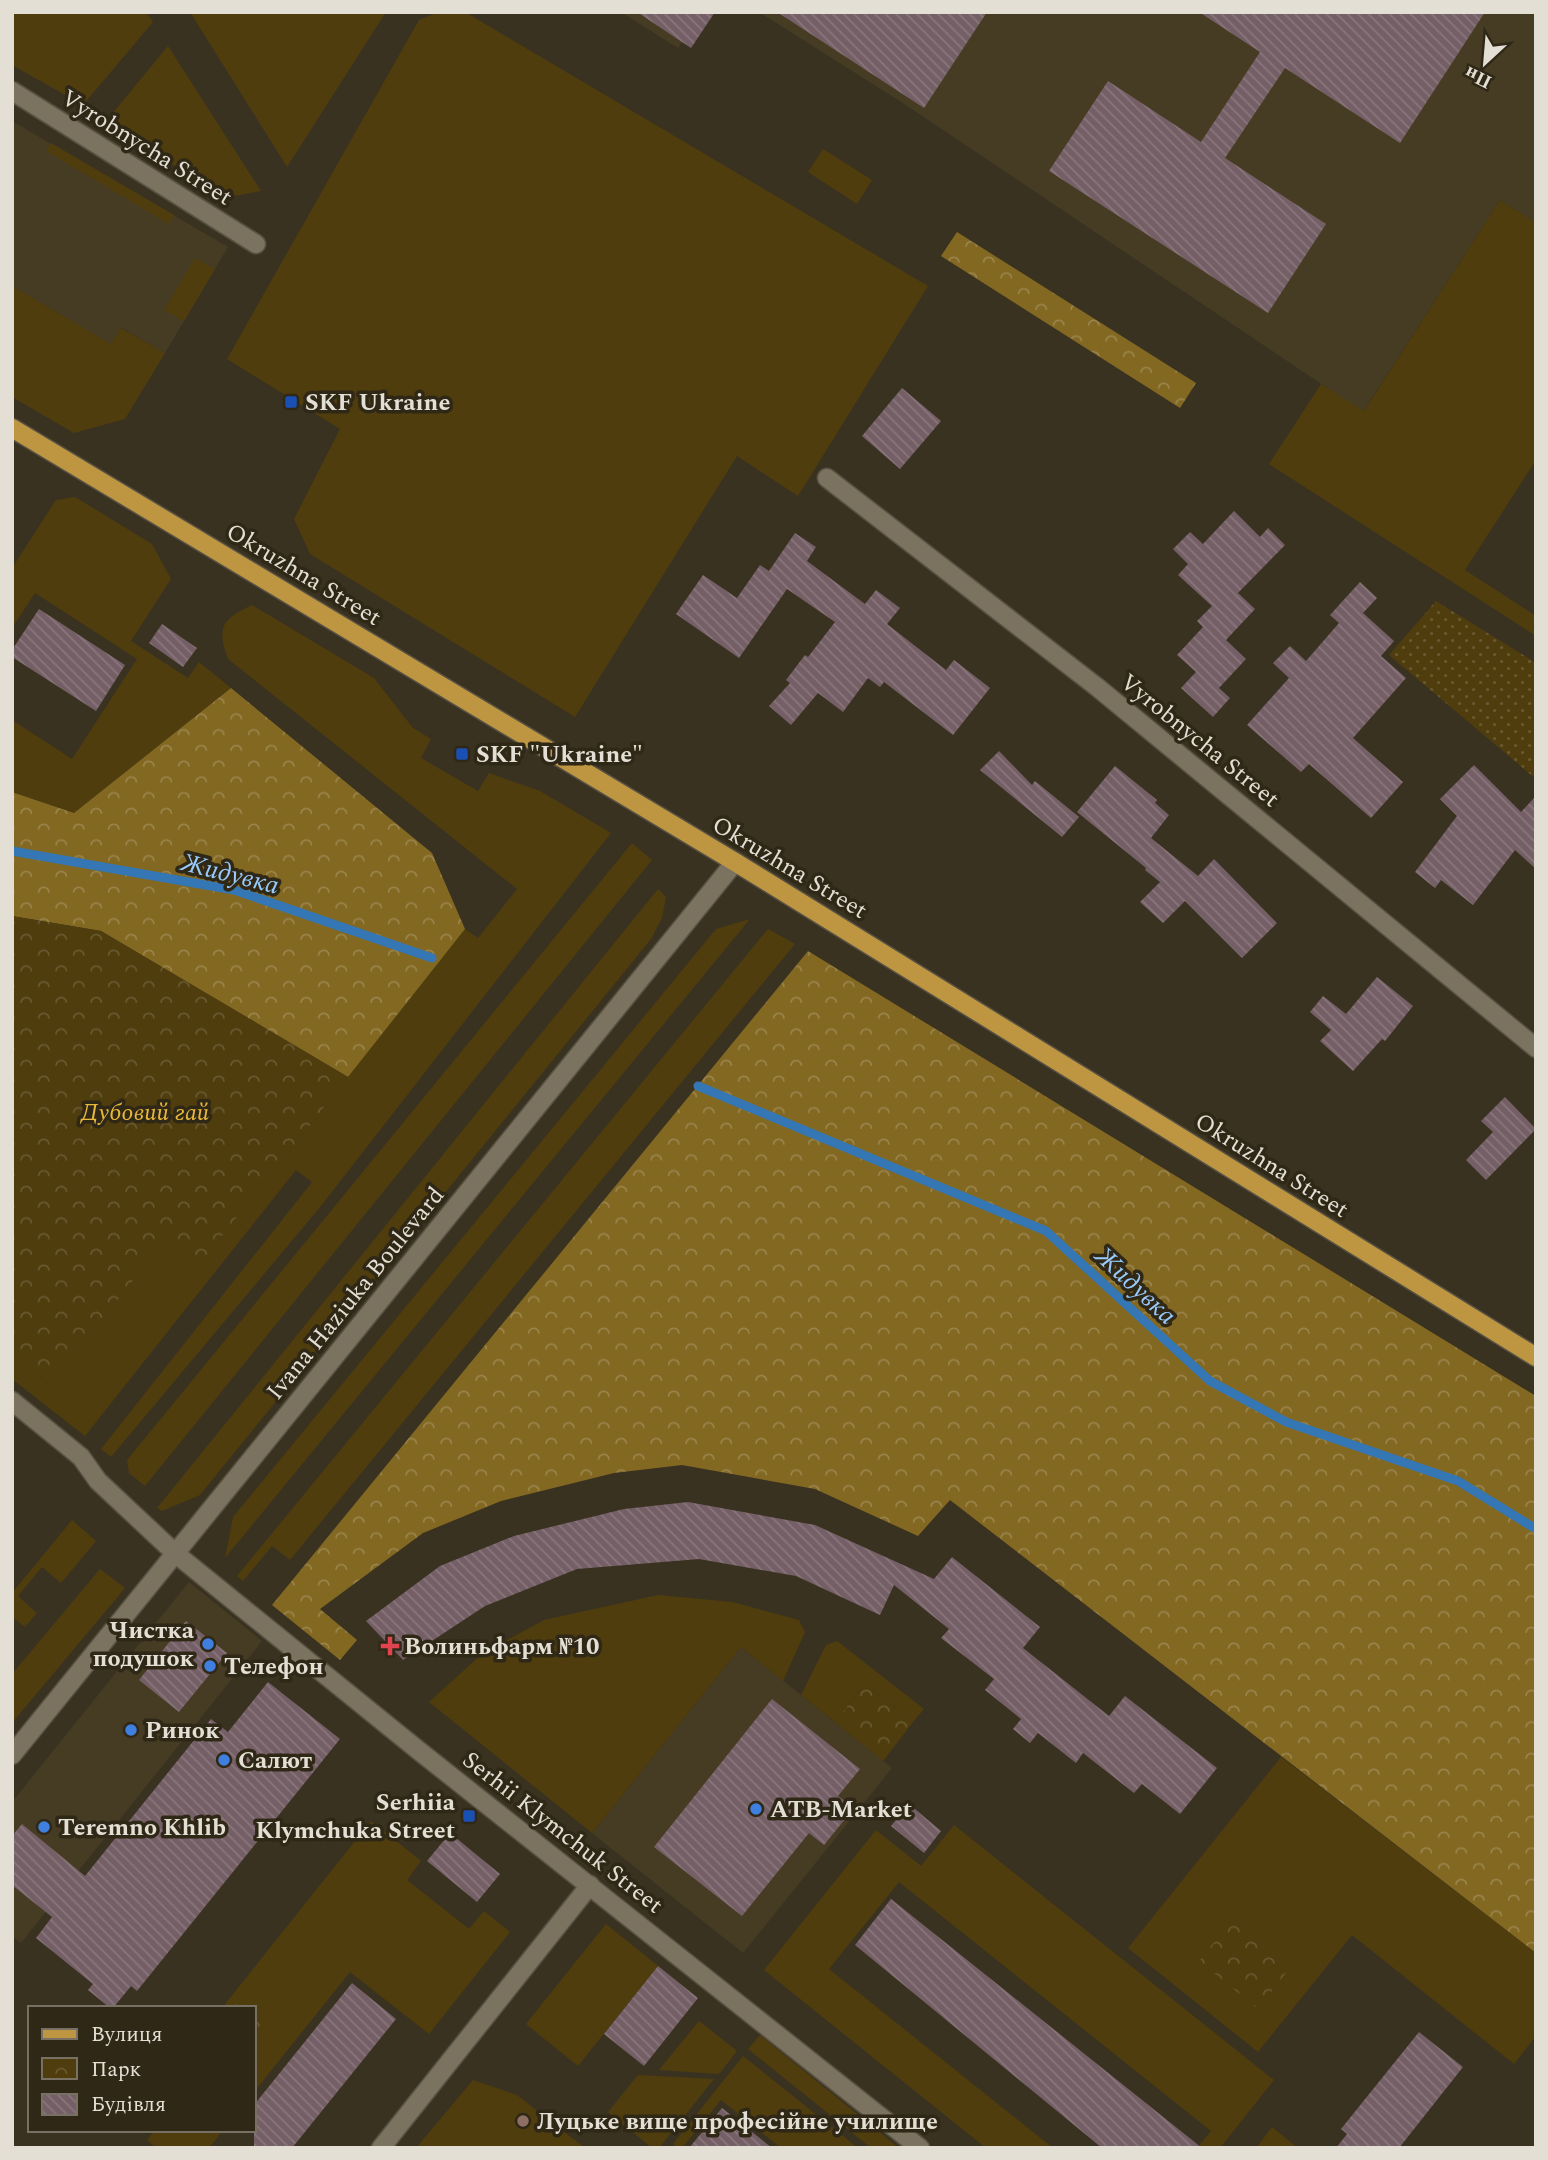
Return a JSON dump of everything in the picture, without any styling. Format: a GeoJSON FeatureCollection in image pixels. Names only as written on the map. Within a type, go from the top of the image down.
{"type":"FeatureCollection","features":[{"type":"Feature","properties":{"kind":"main road","name":"Okruzhna Street"},"geometry":{"type":"LineString","coordinates":[[12,428],[735,862],[1536,1357]]}},
{"type":"Feature","properties":{"kind":"street","name":"Vyrobnycha Street"},"geometry":{"type":"LineString","coordinates":[[12,91],[256,244]]}},
{"type":"Feature","properties":{"kind":"street","name":"Vyrobnycha Street"},"geometry":{"type":"LineString","coordinates":[[827,478],[1097,687],[1536,1048]]}},
{"type":"Feature","properties":{"kind":"street","name":"Ivana Haziuka Boulevard"},"geometry":{"type":"LineString","coordinates":[[12,1755],[735,862]]}},
{"type":"Feature","properties":{"kind":"street","name":"Serhii Klymchuk Street"},"geometry":{"type":"LineString","coordinates":[[12,1401],[81,1457],[98,1481],[176,1554],[920,2148]]}},
{"type":"Feature","properties":{"kind":"street"},"geometry":{"type":"LineString","coordinates":[[381,2148],[590,1885]]}},
{"type":"Feature","properties":{"kind":"shaded area"},"geometry":{"type":"Polygon","coordinates":[[[621,12],[702,12],[678,48],[621,12]]]}},
{"type":"Feature","properties":{"kind":"shaded area"},"geometry":{"type":"Polygon","coordinates":[[[759,12],[1536,12],[1536,223],[1500,200],[1363,412],[906,105],[759,12]]]}},
{"type":"Feature","properties":{"kind":"shaded area"},"geometry":{"type":"Polygon","coordinates":[[[12,121],[228,247],[165,353],[122,328],[112,345],[12,286],[12,121]]]}},
{"type":"Feature","properties":{"kind":"shaded area","name":"Ринок"},"geometry":{"type":"Polygon","coordinates":[[[189,1582],[262,1641],[21,1943],[12,1936],[12,1802],[189,1582]]]}},
{"type":"Feature","properties":{"kind":"shaded area"},"geometry":{"type":"Polygon","coordinates":[[[741,1647],[892,1768],[743,1953],[592,1833],[741,1647]]]}},
{"type":"Feature","properties":{"kind":"green space"},"geometry":{"type":"Polygon","coordinates":[[[12,12],[146,12],[153,22],[83,105],[12,65],[12,12]]]}},
{"type":"Feature","properties":{"kind":"green space"},"geometry":{"type":"Polygon","coordinates":[[[190,12],[386,12],[287,167],[190,12]]]}},
{"type":"Feature","properties":{"kind":"green space"},"geometry":{"type":"Polygon","coordinates":[[[439,12],[465,12],[928,286],[798,496],[737,456],[575,717],[310,554],[294,519],[340,429],[227,359],[419,20],[439,12]]]}},
{"type":"Feature","properties":{"kind":"green space"},"geometry":{"type":"Polygon","coordinates":[[[168,46],[261,191],[223,198],[107,120],[168,46]]]}},
{"type":"Feature","properties":{"kind":"green space"},"geometry":{"type":"Polygon","coordinates":[[[51,143],[174,215],[169,224],[46,151],[51,143]]]}},
{"type":"Feature","properties":{"kind":"green space"},"geometry":{"type":"Polygon","coordinates":[[[823,149],[872,180],[857,204],[808,172],[823,149]]]}},
{"type":"Feature","properties":{"kind":"green space"},"geometry":{"type":"Polygon","coordinates":[[[1500,200],[1536,223],[1536,460],[1465,570],[1536,616],[1536,636],[1269,464],[1321,384],[1364,411],[1500,200]]]}},
{"type":"Feature","properties":{"kind":"green space"},"geometry":{"type":"Polygon","coordinates":[[[957,232],[1196,383],[1180,408],[941,256],[957,232]]]}},
{"type":"Feature","properties":{"kind":"green space"},"geometry":{"type":"Polygon","coordinates":[[[195,258],[215,269],[184,321],[164,310],[195,258]]]}},
{"type":"Feature","properties":{"kind":"green space"},"geometry":{"type":"Polygon","coordinates":[[[12,286],[111,344],[121,328],[165,353],[125,419],[74,433],[12,397],[12,286]]]}},
{"type":"Feature","properties":{"kind":"green space"},"geometry":{"type":"Polygon","coordinates":[[[75,497],[152,544],[171,579],[131,641],[188,678],[199,662],[231,688],[74,813],[12,792],[12,720],[72,759],[137,659],[35,593],[12,628],[12,568],[56,500],[75,497]]]}},
{"type":"Feature","properties":{"kind":"green space"},"geometry":{"type":"Polygon","coordinates":[[[1436,601],[1536,663],[1536,779],[1389,655],[1436,601]]]}},
{"type":"Feature","properties":{"kind":"green space"},"geometry":{"type":"Polygon","coordinates":[[[252,605],[374,678],[413,728],[431,739],[421,758],[478,791],[489,773],[540,791],[611,833],[321,1206],[111,1457],[101,1449],[312,1182],[296,1170],[85,1436],[12,1379],[12,1356],[50,1385],[162,1243],[196,1269],[465,929],[478,938],[517,889],[228,659],[223,639],[225,625],[234,615],[252,605]]]}},
{"type":"Feature","properties":{"kind":"green space"},"geometry":{"type":"Polygon","coordinates":[[[231,688],[432,853],[465,929],[348,1077],[101,931],[12,916],[12,792],[74,813],[231,688]]]}},
{"type":"Feature","properties":{"kind":"green space"},"geometry":{"type":"Polygon","coordinates":[[[632,843],[652,860],[145,1486],[129,1473],[127,1460],[632,843]]]}},
{"type":"Feature","properties":{"kind":"green space"},"geometry":{"type":"Polygon","coordinates":[[[658,889],[666,897],[662,918],[651,939],[200,1495],[162,1511],[157,1508],[658,889]]]}},
{"type":"Feature","properties":{"kind":"green space","name":"Дубовий гай"},"geometry":{"type":"Polygon","coordinates":[[[12,916],[101,931],[348,1077],[196,1269],[162,1244],[50,1385],[12,1356],[12,916]]]}},
{"type":"Feature","properties":{"kind":"green space"},"geometry":{"type":"Polygon","coordinates":[[[750,919],[225,1558],[233,1517],[716,929],[750,919]]]}},
{"type":"Feature","properties":{"kind":"green space"},"geometry":{"type":"Polygon","coordinates":[[[768,929],[795,944],[290,1560],[272,1546],[243,1581],[237,1576],[768,929]]]}},
{"type":"Feature","properties":{"kind":"green space"},"geometry":{"type":"Polygon","coordinates":[[[808,951],[1536,1396],[1536,1953],[950,1500],[918,1536],[815,1489],[682,1465],[614,1473],[501,1501],[423,1533],[320,1609],[357,1640],[340,1660],[272,1605],[808,951]]]}},
{"type":"Feature","properties":{"kind":"green space"},"geometry":{"type":"Polygon","coordinates":[[[72,1520],[96,1541],[61,1583],[42,1567],[18,1596],[37,1613],[25,1627],[12,1617],[12,1593],[72,1520]]]}},
{"type":"Feature","properties":{"kind":"green space"},"geometry":{"type":"Polygon","coordinates":[[[100,1569],[125,1588],[12,1723],[12,1674],[100,1569]]]}},
{"type":"Feature","properties":{"kind":"green space"},"geometry":{"type":"Polygon","coordinates":[[[658,1595],[732,1602],[799,1620],[805,1632],[783,1681],[741,1647],[592,1833],[429,1702],[483,1653],[544,1620],[658,1595]]]}},
{"type":"Feature","properties":{"kind":"green space"},"geometry":{"type":"Polygon","coordinates":[[[837,1641],[924,1709],[913,1722],[865,1684],[835,1722],[801,1695],[826,1645],[837,1641]]]}},
{"type":"Feature","properties":{"kind":"green space"},"geometry":{"type":"Polygon","coordinates":[[[865,1684],[913,1722],[883,1761],[835,1722],[865,1684]]]}},
{"type":"Feature","properties":{"kind":"green space"},"geometry":{"type":"Polygon","coordinates":[[[1281,1757],[1536,1953],[1536,2036],[1514,2064],[1352,1935],[1258,2052],[1128,1948],[1281,1757]]]}},
{"type":"Feature","properties":{"kind":"green space"},"geometry":{"type":"Polygon","coordinates":[[[371,1821],[421,1861],[407,1880],[469,1929],[484,1911],[510,1932],[429,2034],[350,1972],[256,2090],[256,2006],[224,2006],[371,1821]]]}},
{"type":"Feature","properties":{"kind":"green space"},"geometry":{"type":"Polygon","coordinates":[[[954,1825],[1274,2080],[1220,2148],[1197,2148],[1211,2131],[899,1882],[829,1969],[1053,2148],[986,2148],[764,1970],[876,1830],[921,1866],[954,1825]]]}},
{"type":"Feature","properties":{"kind":"green space"},"geometry":{"type":"Polygon","coordinates":[[[1231,1921],[1290,1968],[1258,2009],[1199,1961],[1231,1921]]]}},
{"type":"Feature","properties":{"kind":"green space"},"geometry":{"type":"Polygon","coordinates":[[[606,1924],[658,1966],[578,2066],[526,2024],[606,1924]]]}},
{"type":"Feature","properties":{"kind":"green space"},"geometry":{"type":"Polygon","coordinates":[[[242,1996],[254,2006],[234,2006],[242,1996]]]}},
{"type":"Feature","properties":{"kind":"green space"},"geometry":{"type":"Polygon","coordinates":[[[256,2007],[272,2020],[256,2040],[256,2007]]]}},
{"type":"Feature","properties":{"kind":"green space"},"geometry":{"type":"Polygon","coordinates":[[[699,2021],[737,2051],[719,2074],[659,2070],[699,2021]]]}},
{"type":"Feature","properties":{"kind":"green space"},"geometry":{"type":"Polygon","coordinates":[[[760,2035],[899,2148],[871,2148],[748,2049],[760,2035]]]}},
{"type":"Feature","properties":{"kind":"green space"},"geometry":{"type":"Polygon","coordinates":[[[743,2056],[858,2148],[781,2148],[721,2100],[682,2148],[677,2148],[673,2144],[743,2056]]]}},
{"type":"Feature","properties":{"kind":"green space"},"geometry":{"type":"Polygon","coordinates":[[[638,2075],[714,2079],[659,2148],[652,2148],[608,2112],[638,2075]]]}},
{"type":"Feature","properties":{"kind":"green space"},"geometry":{"type":"Polygon","coordinates":[[[473,2080],[517,2095],[585,2148],[416,2148],[473,2080]]]}},
{"type":"Feature","properties":{"kind":"green space"},"geometry":{"type":"Polygon","coordinates":[[[1272,2127],[1298,2148],[1256,2148],[1272,2127]]]}},
{"type":"Feature","properties":{"kind":"green space"},"geometry":{"type":"Polygon","coordinates":[[[153,2132],[221,2132],[209,2148],[156,2148],[147,2140],[153,2132]]]}},
{"type":"Feature","properties":{"kind":"building"},"geometry":{"type":"Polygon","coordinates":[[[637,12],[715,12],[691,48],[637,12]]]}},
{"type":"Feature","properties":{"kind":"building"},"geometry":{"type":"Polygon","coordinates":[[[777,12],[987,12],[924,108],[777,12]]]}},
{"type":"Feature","properties":{"kind":"building"},"geometry":{"type":"Polygon","coordinates":[[[1199,12],[1485,12],[1400,143],[1285,68],[1225,158],[1326,224],[1268,313],[1049,171],[1108,81],[1201,142],[1260,52],[1199,12]]]}},
{"type":"Feature","properties":{"kind":"building"},"geometry":{"type":"Polygon","coordinates":[[[902,388],[941,421],[900,469],[862,436],[902,388]]]}},
{"type":"Feature","properties":{"kind":"building"},"geometry":{"type":"Polygon","coordinates":[[[1234,511],[1260,537],[1268,528],[1285,545],[1238,593],[1255,609],[1226,640],[1246,659],[1219,688],[1230,698],[1213,717],[1181,688],[1196,672],[1177,655],[1203,627],[1197,621],[1212,606],[1178,575],[1188,564],[1173,549],[1190,532],[1203,544],[1234,511]]]}},
{"type":"Feature","properties":{"kind":"building"},"geometry":{"type":"Polygon","coordinates":[[[795,533],[816,547],[807,561],[865,604],[876,590],[900,608],[887,624],[946,670],[954,660],[990,688],[953,735],[884,682],[880,687],[868,678],[843,712],[818,693],[791,725],[769,706],[790,683],[786,680],[805,655],[808,657],[835,622],[787,589],[739,658],[676,614],[703,575],[737,598],[760,565],[769,571],[795,533]]]}},
{"type":"Feature","properties":{"kind":"building"},"geometry":{"type":"Polygon","coordinates":[[[1360,582],[1377,598],[1363,613],[1394,641],[1381,656],[1406,678],[1353,738],[1403,782],[1371,818],[1309,764],[1301,772],[1247,725],[1289,678],[1273,663],[1290,646],[1306,661],[1339,623],[1330,615],[1360,582]]]}},
{"type":"Feature","properties":{"kind":"building"},"geometry":{"type":"Polygon","coordinates":[[[39,609],[125,665],[96,711],[12,657],[12,650],[39,609]]]}},
{"type":"Feature","properties":{"kind":"building"},"geometry":{"type":"Polygon","coordinates":[[[162,624],[197,648],[183,667],[149,643],[162,624]]]}},
{"type":"Feature","properties":{"kind":"building"},"geometry":{"type":"Polygon","coordinates":[[[999,751],[1032,785],[1035,781],[1079,817],[1062,837],[980,770],[999,751]]]}},
{"type":"Feature","properties":{"kind":"building"},"geometry":{"type":"Polygon","coordinates":[[[1474,765],[1521,812],[1536,796],[1536,869],[1515,850],[1473,905],[1441,880],[1435,888],[1415,872],[1457,816],[1440,799],[1474,765]]]}},
{"type":"Feature","properties":{"kind":"building"},"geometry":{"type":"Polygon","coordinates":[[[1115,766],[1157,800],[1155,803],[1169,815],[1151,838],[1198,876],[1214,859],[1277,923],[1242,958],[1185,901],[1163,923],[1140,902],[1160,882],[1077,812],[1115,766]]]}},
{"type":"Feature","properties":{"kind":"building"},"geometry":{"type":"Polygon","coordinates":[[[1377,977],[1413,1006],[1385,1041],[1382,1039],[1353,1071],[1320,1041],[1331,1030],[1310,1012],[1323,996],[1346,1014],[1377,977]]]}},
{"type":"Feature","properties":{"kind":"building"},"geometry":{"type":"Polygon","coordinates":[[[1505,1097],[1536,1129],[1486,1180],[1466,1160],[1493,1132],[1481,1121],[1505,1097]]]}},
{"type":"Feature","properties":{"kind":"building"},"geometry":{"type":"Polygon","coordinates":[[[688,1502],[815,1525],[934,1579],[952,1557],[1040,1627],[1023,1648],[1109,1716],[1125,1696],[1217,1768],[1180,1814],[1142,1784],[1134,1793],[1083,1753],[1076,1763],[1038,1733],[1030,1743],[1013,1729],[1021,1719],[985,1690],[994,1679],[941,1638],[949,1629],[894,1585],[880,1615],[796,1576],[699,1559],[577,1569],[485,1606],[403,1660],[366,1621],[440,1566],[514,1536],[624,1509],[688,1502]]]}},
{"type":"Feature","properties":{"kind":"building"},"geometry":{"type":"Polygon","coordinates":[[[186,1621],[227,1653],[179,1712],[139,1680],[186,1621]]]}},
{"type":"Feature","properties":{"kind":"building"},"geometry":{"type":"Polygon","coordinates":[[[268,1682],[340,1739],[137,1991],[131,1986],[115,2006],[108,2006],[88,1990],[93,1984],[36,1938],[52,1917],[12,1885],[12,1836],[22,1824],[85,1876],[211,1719],[228,1732],[268,1682]]]}},
{"type":"Feature","properties":{"kind":"building","name":"ATB-Market"},"geometry":{"type":"Polygon","coordinates":[[[772,1699],[860,1769],[838,1796],[854,1808],[824,1845],[809,1833],[742,1916],[654,1847],[772,1699]]]}},
{"type":"Feature","properties":{"kind":"building"},"geometry":{"type":"Polygon","coordinates":[[[909,1804],[941,1831],[924,1853],[891,1826],[909,1804]]]}},
{"type":"Feature","properties":{"kind":"building"},"geometry":{"type":"Polygon","coordinates":[[[450,1833],[500,1874],[477,1902],[427,1861],[450,1833]]]}},
{"type":"Feature","properties":{"kind":"building"},"geometry":{"type":"Polygon","coordinates":[[[891,1899],[1202,2148],[1102,2148],[855,1945],[891,1899]]]}},
{"type":"Feature","properties":{"kind":"building"},"geometry":{"type":"Polygon","coordinates":[[[658,1966],[698,1998],[644,2066],[604,2034],[658,1966]]]}},
{"type":"Feature","properties":{"kind":"building"},"geometry":{"type":"Polygon","coordinates":[[[352,1983],[396,2019],[292,2148],[254,2148],[256,2103],[352,1983]]]}},
{"type":"Feature","properties":{"kind":"building"},"geometry":{"type":"Polygon","coordinates":[[[1419,2032],[1463,2067],[1399,2148],[1336,2148],[1347,2134],[1341,2129],[1419,2032]]]}},
{"type":"Feature","properties":{"kind":"building"},"geometry":{"type":"Polygon","coordinates":[[[722,2108],[772,2148],[689,2148],[722,2108]]]}},
{"type":"Feature","properties":{"kind":"waterway","name":"Жидувка"},"geometry":{"type":"LineString","coordinates":[[12,851],[234,890],[432,958]]}},
{"type":"Feature","properties":{"kind":"waterway","name":"Жидувка"},"geometry":{"type":"LineString","coordinates":[[698,1086],[1046,1231],[1210,1381],[1286,1422],[1458,1481],[1536,1529]]}},
{"type":"Feature","properties":{"kind":"place","name":"SKF Ukraine"},"geometry":{"type":"Point","coordinates":[291,402]}},
{"type":"Feature","properties":{"kind":"place","name":"SKF \"Ukraine\""},"geometry":{"type":"Point","coordinates":[462,754]}},
{"type":"Feature","properties":{"kind":"place","name":"Чистка подушок"},"geometry":{"type":"Point","coordinates":[208,1644]}},
{"type":"Feature","properties":{"kind":"place","name":"Волиньфарм №10"},"geometry":{"type":"Point","coordinates":[390,1646]}},
{"type":"Feature","properties":{"kind":"place","name":"Телефон"},"geometry":{"type":"Point","coordinates":[210,1666]}},
{"type":"Feature","properties":{"kind":"place","name":"Ринок"},"geometry":{"type":"Point","coordinates":[131,1730]}},
{"type":"Feature","properties":{"kind":"place","name":"Салют"},"geometry":{"type":"Point","coordinates":[224,1760]}},
{"type":"Feature","properties":{"kind":"place","name":"ATB-Market"},"geometry":{"type":"Point","coordinates":[756,1809]}},
{"type":"Feature","properties":{"kind":"place","name":"Serhiia Klymchuka Street"},"geometry":{"type":"Point","coordinates":[469,1816]}},
{"type":"Feature","properties":{"kind":"place","name":"Teremno Khlib"},"geometry":{"type":"Point","coordinates":[44,1827]}},
{"type":"Feature","properties":{"kind":"place","name":"Луцьке вище професійне училище"},"geometry":{"type":"Point","coordinates":[523,2121]}}]}
